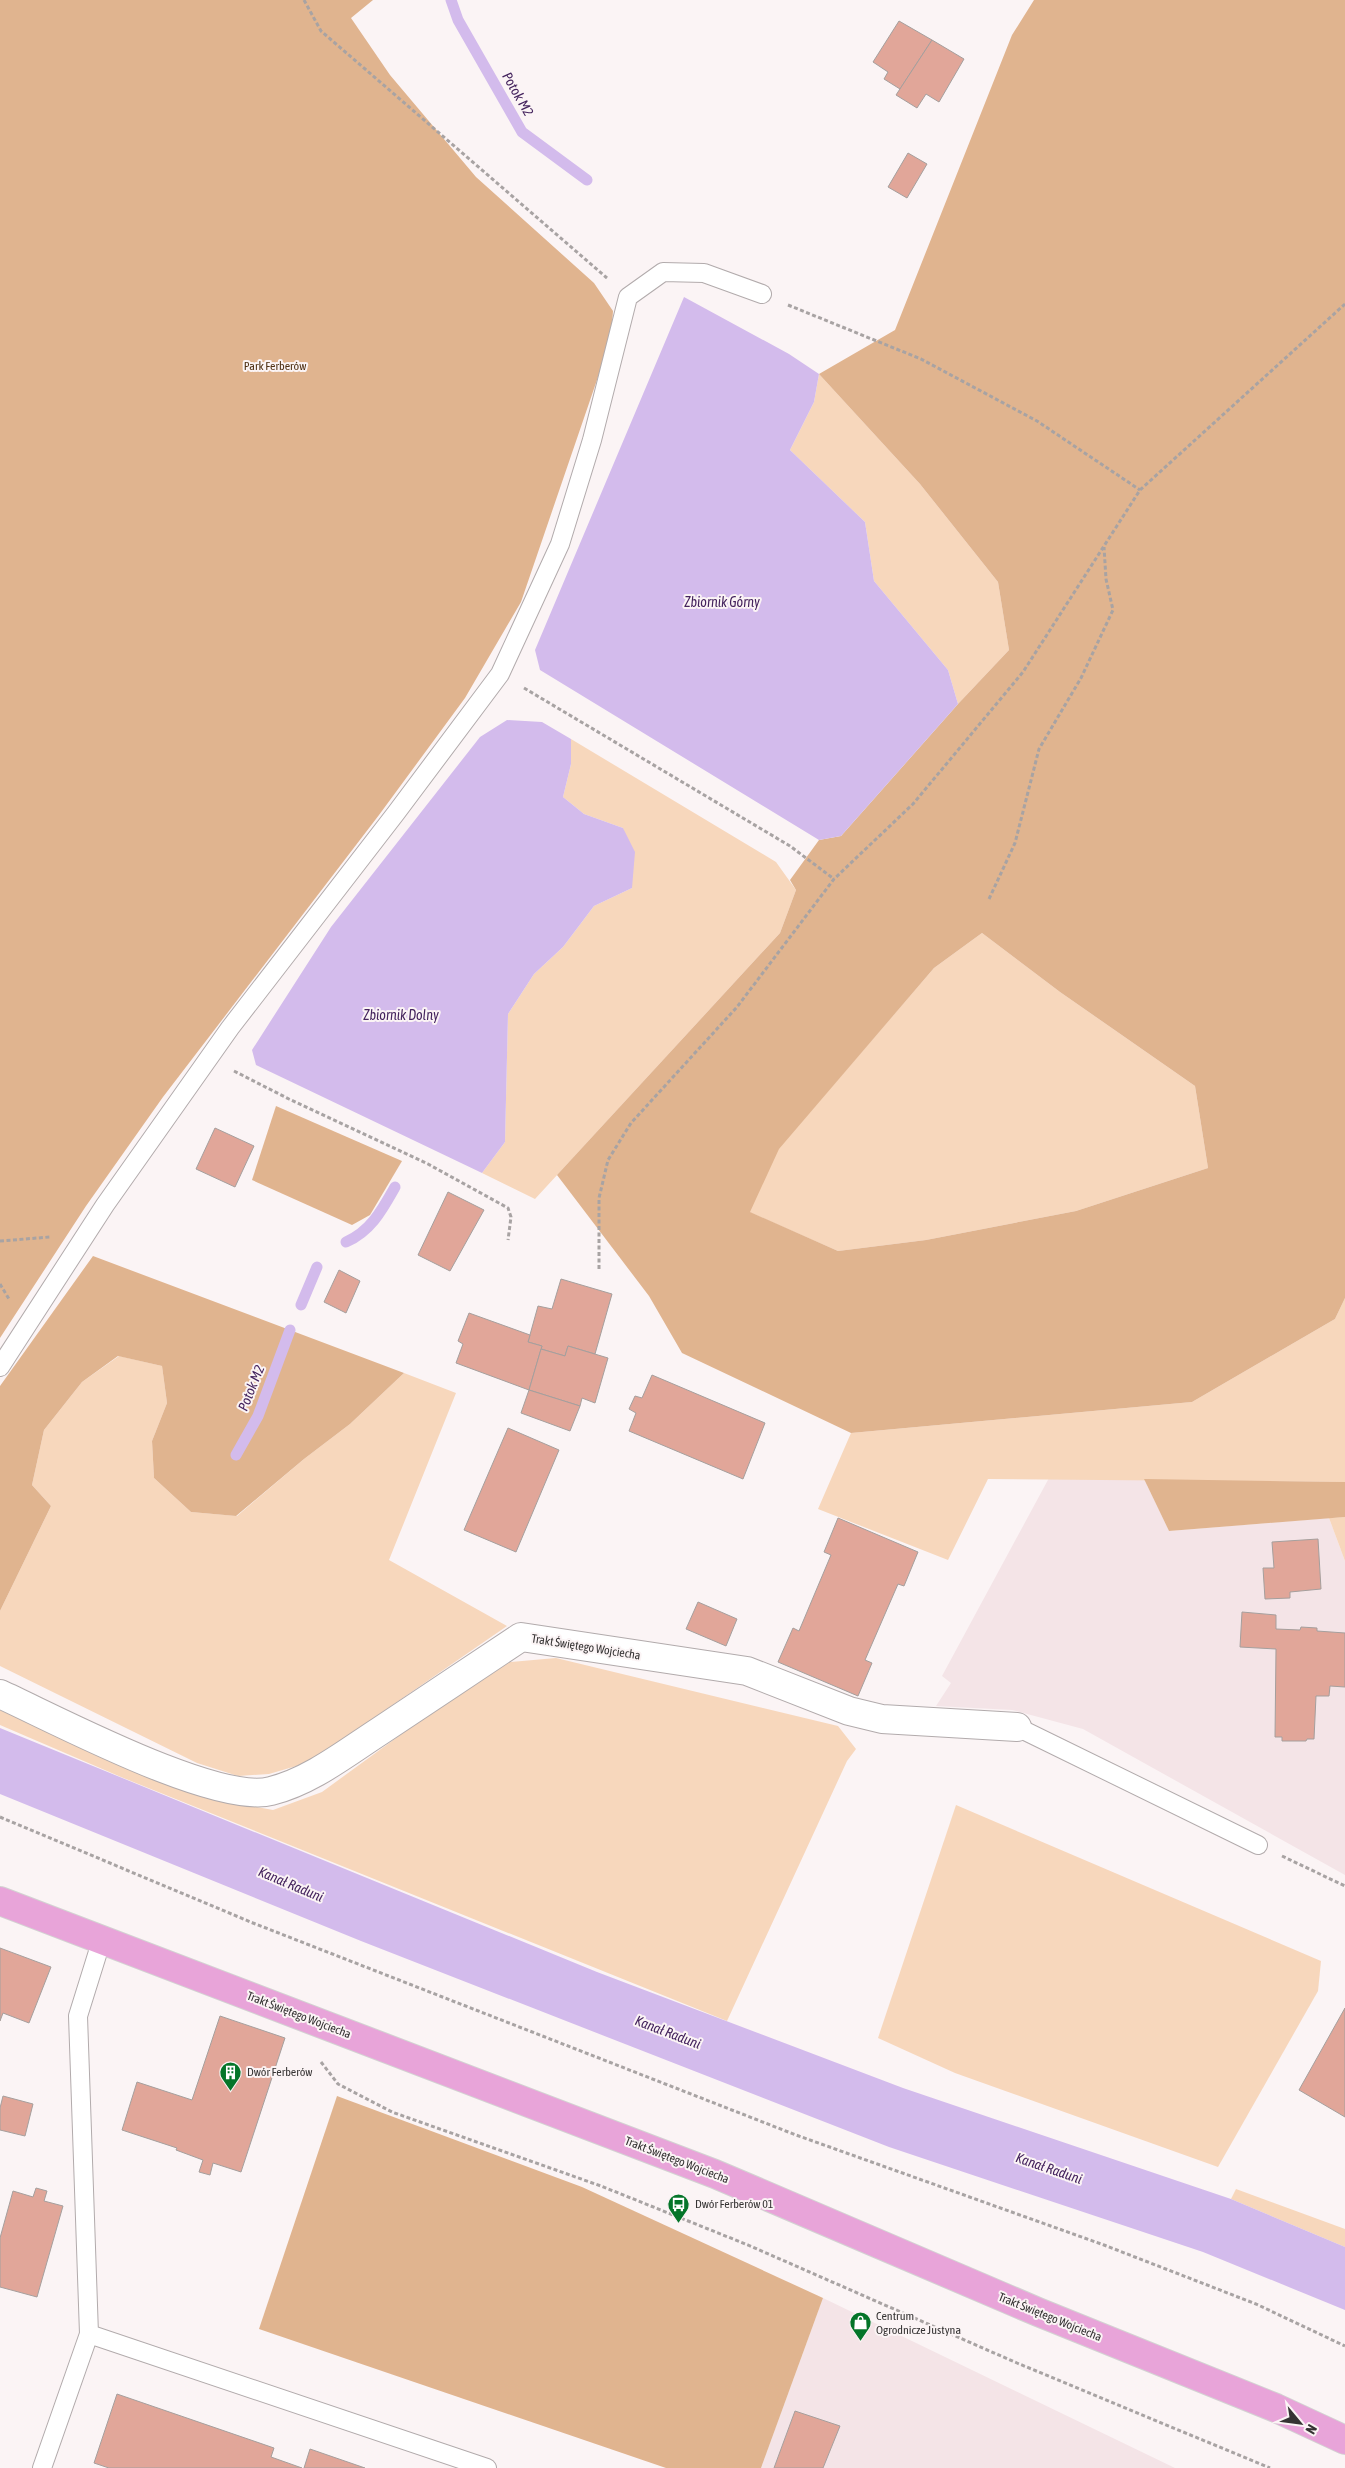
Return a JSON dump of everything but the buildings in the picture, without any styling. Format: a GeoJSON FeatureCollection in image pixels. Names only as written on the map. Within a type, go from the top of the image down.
{"type":"FeatureCollection","features":[{"type":"Feature","properties":{"kind":"main road","name":"Trakt Świętego Wojciecha"},"geometry":{"type":"LineString","coordinates":[[0,1901],[715,2174],[1029,2308],[1276,2408],[1345,2440]]}},
{"type":"Feature","properties":{"kind":"street","name":"Trakt Świętego Wojciecha"},"geometry":{"type":"LineString","coordinates":[[0,1694],[165,1770],[238,1790],[262,1792],[270,1792],[303,1779],[336,1760],[521,1637],[747,1672],[849,1711],[882,1719],[1017,1728]]}},
{"type":"Feature","properties":{"kind":"lane"},"geometry":{"type":"LineString","coordinates":[[0,1367],[88,1233],[209,1058],[500,674],[560,544],[592,440],[628,296],[663,272],[704,273],[762,294]]}},
{"type":"Feature","properties":{"kind":"lane"},"geometry":{"type":"LineString","coordinates":[[1017,1728],[1258,1845]]}},
{"type":"Feature","properties":{"kind":"lane"},"geometry":{"type":"LineString","coordinates":[[42,2468],[89,2334],[78,2016],[102,1939]]}},
{"type":"Feature","properties":{"kind":"lane"},"geometry":{"type":"LineString","coordinates":[[89,2334],[486,2468]]}},
{"type":"Feature","properties":{"kind":"path"},"geometry":{"type":"LineString","coordinates":[[304,0],[321,30],[628,296]]}},
{"type":"Feature","properties":{"kind":"path"},"geometry":{"type":"LineString","coordinates":[[762,294],[920,360],[1037,421],[1140,490]]}},
{"type":"Feature","properties":{"kind":"path"},"geometry":{"type":"LineString","coordinates":[[599,1269],[599,1198],[608,1160],[631,1124],[737,1006],[834,879],[913,804],[1023,672],[1140,490],[1345,304]]}},
{"type":"Feature","properties":{"kind":"path"},"geometry":{"type":"LineString","coordinates":[[989,899],[1015,844],[1039,749],[1081,678],[1113,610],[1106,579],[1104,546]]}},
{"type":"Feature","properties":{"kind":"path"},"geometry":{"type":"LineString","coordinates":[[500,674],[790,846],[834,879]]}},
{"type":"Feature","properties":{"kind":"path"},"geometry":{"type":"LineString","coordinates":[[209,1058],[289,1099],[428,1164],[508,1208],[511,1217],[508,1240]]}},
{"type":"Feature","properties":{"kind":"path"},"geometry":{"type":"LineString","coordinates":[[0,1241],[7,1242],[88,1233]]}},
{"type":"Feature","properties":{"kind":"path"},"geometry":{"type":"LineString","coordinates":[[0,1817],[253,1923],[786,2131],[1104,2246],[1256,2304],[1345,2346]]}},
{"type":"Feature","properties":{"kind":"path"},"geometry":{"type":"LineString","coordinates":[[1258,1845],[1345,1886]]}},
{"type":"Feature","properties":{"kind":"path"},"geometry":{"type":"LineString","coordinates":[[317,2057],[338,2084],[392,2112],[602,2186],[748,2245],[1017,2363],[1270,2468]]}},
{"type":"Feature","properties":{"kind":"shaded area"},"geometry":{"type":"Polygon","coordinates":[[[819,374],[920,484],[998,582],[1009,650],[958,704],[948,670],[874,581],[865,522],[790,450],[814,402],[819,374]]]}},
{"type":"Feature","properties":{"kind":"shaded area"},"geometry":{"type":"Polygon","coordinates":[[[571,739],[776,862],[796,890],[780,933],[535,1199],[482,1173],[505,1142],[508,1014],[534,974],[563,947],[594,906],[632,888],[623,828],[584,814],[563,797],[571,764],[571,739]]]}},
{"type":"Feature","properties":{"kind":"shaded area"},"geometry":{"type":"Polygon","coordinates":[[[982,933],[1060,992],[1195,1086],[1208,1168],[1076,1211],[926,1240],[838,1251],[749,1212],[778,1149],[934,968],[982,933]]]}},
{"type":"Feature","properties":{"kind":"shaded area"},"geometry":{"type":"Polygon","coordinates":[[[1345,1298],[1345,1482],[988,1479],[948,1560],[818,1509],[851,1433],[1192,1402],[1335,1319],[1345,1298]]]}},
{"type":"Feature","properties":{"kind":"shaded area"},"geometry":{"type":"Polygon","coordinates":[[[119,1356],[162,1366],[167,1403],[152,1441],[154,1478],[191,1512],[237,1516],[304,1459],[350,1424],[404,1373],[456,1393],[389,1560],[507,1626],[339,1742],[303,1764],[269,1774],[238,1776],[197,1763],[0,1666],[0,1611],[51,1506],[32,1485],[44,1430],[82,1382],[119,1356]]]}},
{"type":"Feature","properties":{"kind":"shaded area"},"geometry":{"type":"Polygon","coordinates":[[[1049,1478],[1144,1479],[1169,1531],[1329,1518],[1345,1561],[1345,1875],[1083,1729],[1012,1710],[936,1706],[951,1683],[942,1676],[1049,1478]]]}},
{"type":"Feature","properties":{"kind":"shaded area"},"geometry":{"type":"Polygon","coordinates":[[[1345,1517],[1345,1561],[1329,1518],[1345,1517]]]}},
{"type":"Feature","properties":{"kind":"shaded area"},"geometry":{"type":"Polygon","coordinates":[[[556,1658],[838,1726],[856,1749],[847,1761],[727,2021],[121,1777],[0,1725],[0,1710],[140,1772],[224,1801],[273,1810],[322,1792],[499,1663],[556,1658]]]}},
{"type":"Feature","properties":{"kind":"shaded area"},"geometry":{"type":"Polygon","coordinates":[[[956,1805],[1321,1961],[1318,1991],[1218,2167],[955,2073],[878,2038],[956,1805]]]}},
{"type":"Feature","properties":{"kind":"shaded area"},"geometry":{"type":"Polygon","coordinates":[[[1236,2189],[1345,2229],[1345,2247],[1231,2199],[1236,2189]]]}},
{"type":"Feature","properties":{"kind":"shaded area","name":"Centrum Ogrodnicze Justyna"},"geometry":{"type":"Polygon","coordinates":[[[823,2298],[1175,2468],[761,2468],[823,2298]]]}},
{"type":"Feature","properties":{"kind":"green space","name":"Park Ferberów"},"geometry":{"type":"Polygon","coordinates":[[[0,0],[373,0],[351,18],[390,75],[476,177],[594,283],[613,311],[611,339],[521,602],[465,698],[379,815],[163,1097],[86,1206],[0,1338],[0,0]]]}},
{"type":"Feature","properties":{"kind":"green space"},"geometry":{"type":"Polygon","coordinates":[[[1034,0],[1345,0],[1345,1298],[1335,1319],[1192,1402],[851,1433],[682,1353],[649,1296],[557,1175],[780,933],[796,890],[790,880],[819,840],[841,836],[958,704],[1009,650],[998,582],[920,484],[819,374],[895,330],[1012,35],[1034,0]],[[982,933],[934,968],[779,1149],[750,1212],[838,1251],[926,1240],[1076,1211],[1208,1168],[1195,1086],[1060,992],[982,933]]]}},
{"type":"Feature","properties":{"kind":"green space"},"geometry":{"type":"Polygon","coordinates":[[[276,1106],[402,1161],[370,1215],[352,1225],[252,1180],[276,1106]]]}},
{"type":"Feature","properties":{"kind":"green space"},"geometry":{"type":"Polygon","coordinates":[[[93,1256],[404,1373],[350,1424],[304,1459],[236,1516],[191,1512],[154,1478],[152,1441],[167,1403],[162,1366],[118,1356],[82,1382],[44,1430],[32,1485],[51,1506],[0,1611],[0,1386],[93,1256]]]}},
{"type":"Feature","properties":{"kind":"green space"},"geometry":{"type":"Polygon","coordinates":[[[1144,1479],[1345,1482],[1345,1517],[1169,1531],[1144,1479]]]}},
{"type":"Feature","properties":{"kind":"green space"},"geometry":{"type":"Polygon","coordinates":[[[337,2096],[582,2187],[823,2298],[761,2468],[666,2468],[259,2329],[337,2096]]]}},
{"type":"Feature","properties":{"kind":"water","name":"Zbiornik Górny"},"geometry":{"type":"Polygon","coordinates":[[[684,297],[789,354],[819,374],[814,402],[790,450],[865,522],[874,581],[948,670],[958,704],[841,836],[819,840],[540,670],[535,650],[684,297]]]}},
{"type":"Feature","properties":{"kind":"water","name":"Zbiornik Dolny"},"geometry":{"type":"Polygon","coordinates":[[[507,720],[542,722],[571,739],[571,764],[563,797],[584,814],[623,828],[635,852],[632,888],[594,906],[563,947],[534,974],[508,1014],[505,1142],[482,1173],[256,1065],[252,1050],[331,927],[480,737],[507,720]]]}},
{"type":"Feature","properties":{"kind":"water","name":"Kanał Raduni"},"geometry":{"type":"Polygon","coordinates":[[[0,1728],[597,1972],[903,2088],[1231,2199],[1345,2247],[1345,2310],[1203,2252],[889,2147],[361,1941],[0,1794],[0,1728]]]}},
{"type":"Feature","properties":{"kind":"waterway","name":"Potok M2"},"geometry":{"type":"LineString","coordinates":[[451,0],[458,20],[522,132],[587,180]]}},
{"type":"Feature","properties":{"kind":"waterway","name":"Potok M2"},"geometry":{"type":"LineString","coordinates":[[346,1242],[369,1226],[395,1187]]}},
{"type":"Feature","properties":{"kind":"waterway","name":"Potok M2"},"geometry":{"type":"LineString","coordinates":[[301,1305],[317,1267]]}},
{"type":"Feature","properties":{"kind":"waterway","name":"Potok M2"},"geometry":{"type":"LineString","coordinates":[[236,1455],[258,1416],[290,1330]]}},
{"type":"Feature","properties":{"kind":"place","name":"Dwór Ferberów"},"geometry":{"type":"Point","coordinates":[231,2091]}},
{"type":"Feature","properties":{"kind":"place","name":"Dwór Ferberów 01"},"geometry":{"type":"Point","coordinates":[679,2223]}},
{"type":"Feature","properties":{"kind":"place","name":"Centrum Ogrodnicze Justyna"},"geometry":{"type":"Point","coordinates":[860,2342]}}]}
